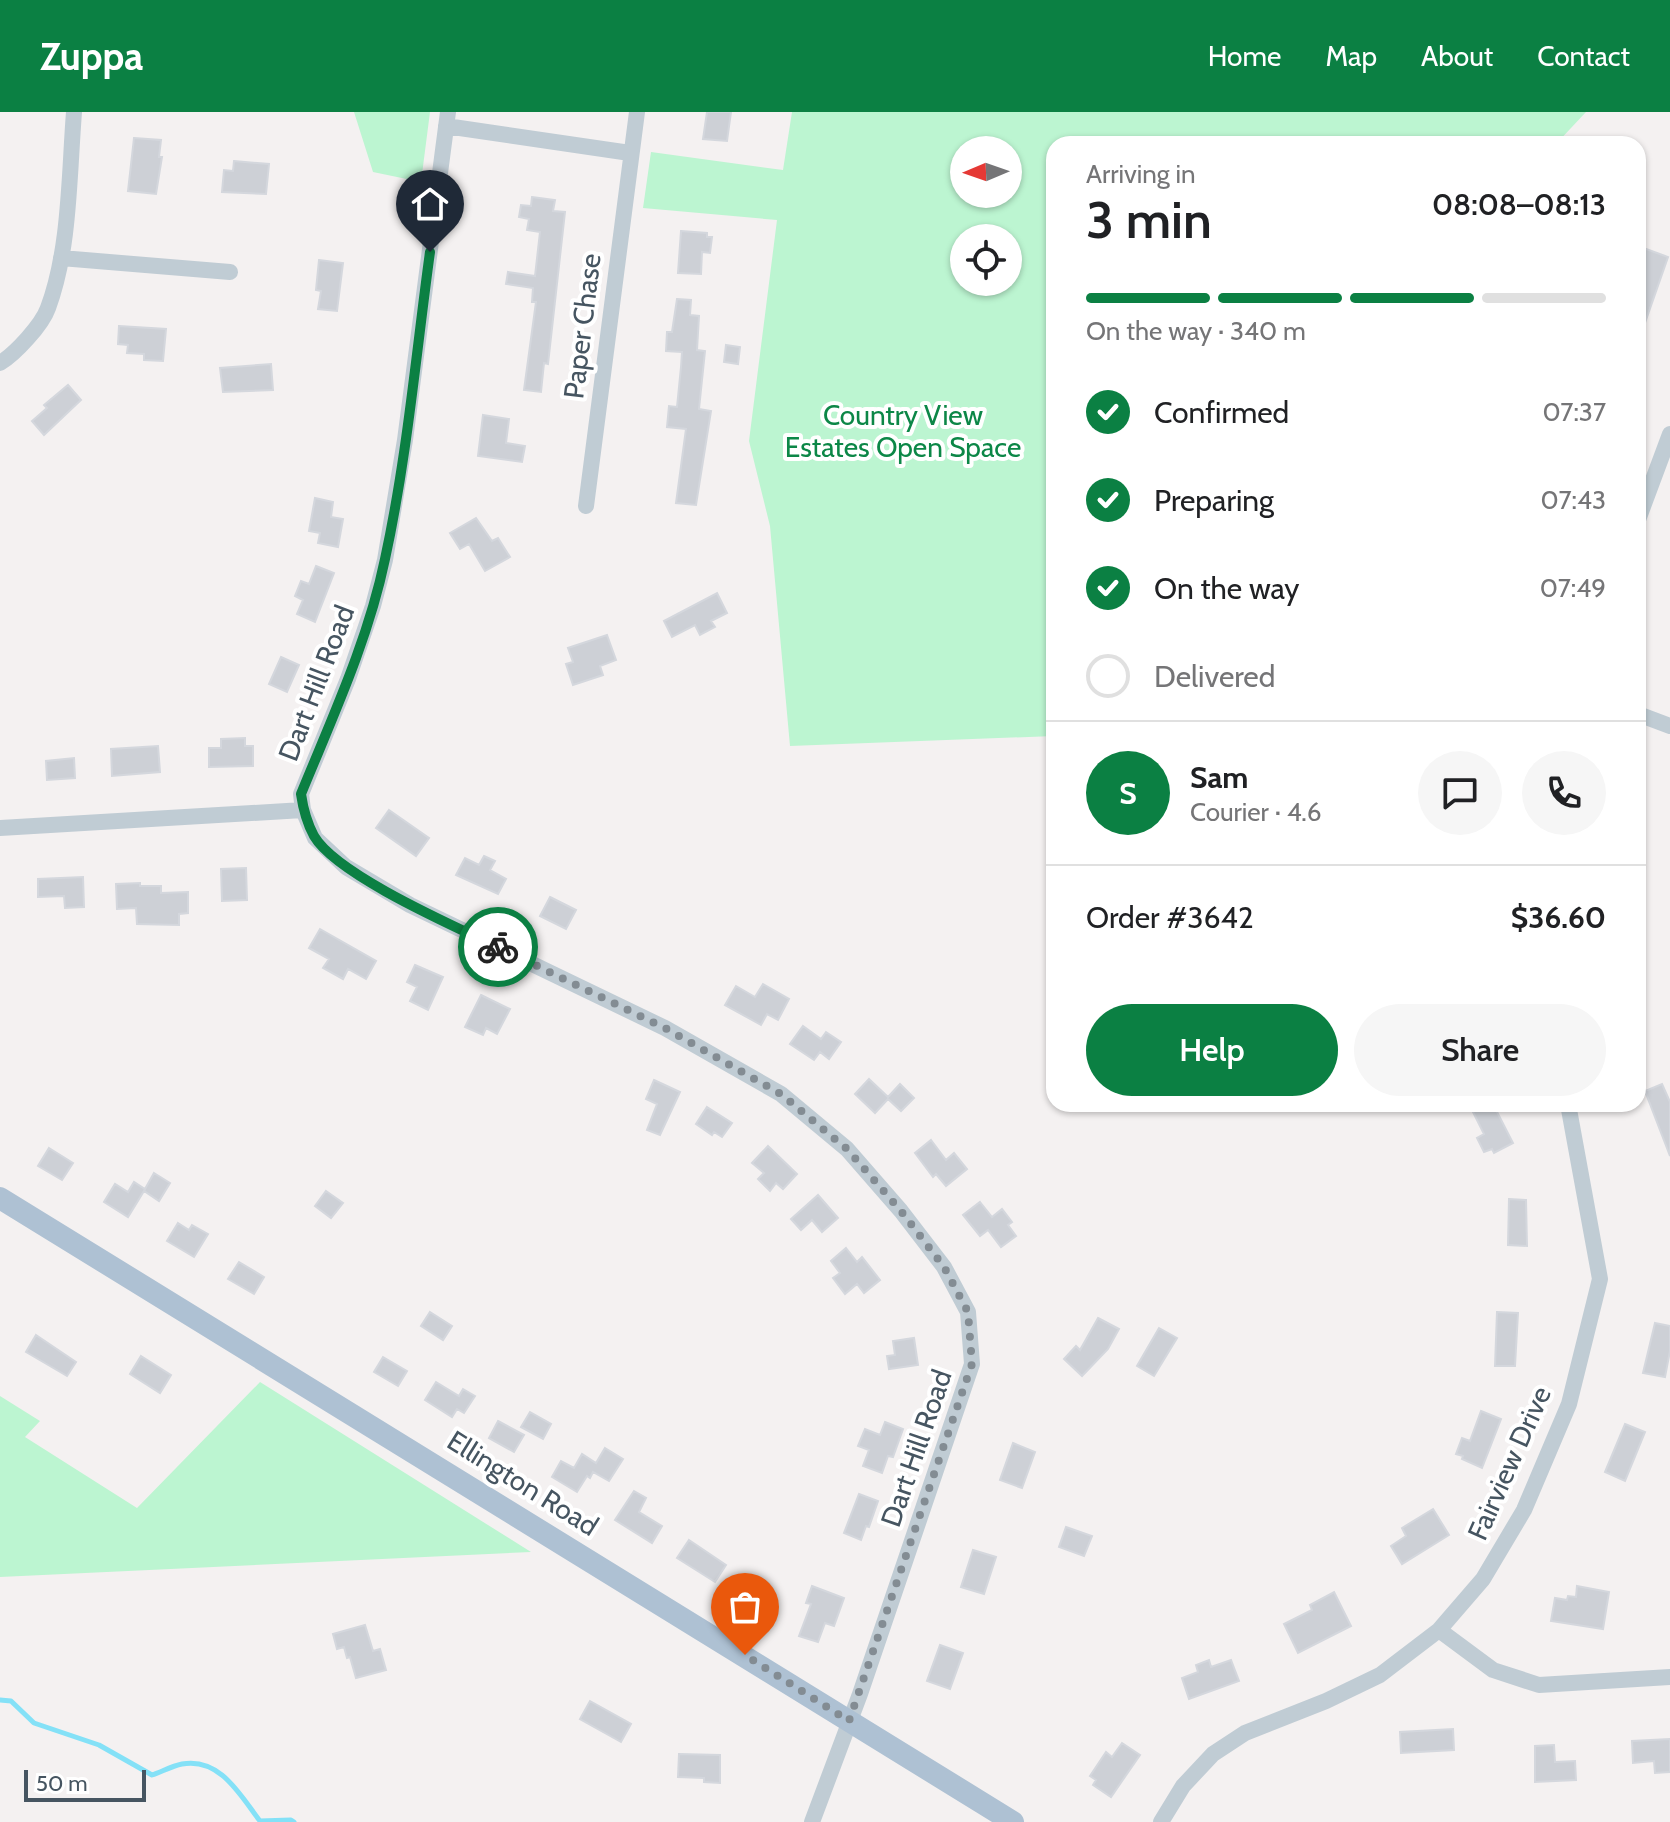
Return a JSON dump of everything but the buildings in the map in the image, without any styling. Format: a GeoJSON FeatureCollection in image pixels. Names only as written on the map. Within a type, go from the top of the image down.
{"type":"FeatureCollection","features":[{"type":"Feature","properties":{"kind":"main road","name":"Ellington Road"},"geometry":{"type":"LineString","coordinates":[[0,1198],[1013,1822]]}},
{"type":"Feature","properties":{"kind":"street"},"geometry":{"type":"LineString","coordinates":[[0,363],[12,356],[47,311],[61,258],[74,112]]}},
{"type":"Feature","properties":{"kind":"street","name":"Paper Chase"},"geometry":{"type":"LineString","coordinates":[[586,506],[637,112]]}},
{"type":"Feature","properties":{"kind":"street"},"geometry":{"type":"LineString","coordinates":[[447,119],[630,153]]}},
{"type":"Feature","properties":{"kind":"street","name":"Dart Hill Road"},"geometry":{"type":"LineString","coordinates":[[447,119],[405,440],[385,560],[348,679],[301,794],[303,810],[315,838],[346,867],[397,897],[665,1028],[781,1094],[847,1149],[901,1211],[944,1267],[968,1312],[972,1364],[812,1822]]}},
{"type":"Feature","properties":{"kind":"street"},"geometry":{"type":"LineString","coordinates":[[61,258],[230,272]]}},
{"type":"Feature","properties":{"kind":"street"},"geometry":{"type":"LineString","coordinates":[[1646,498],[1670,434]]}},
{"type":"Feature","properties":{"kind":"street"},"geometry":{"type":"LineString","coordinates":[[1646,717],[1670,726]]}},
{"type":"Feature","properties":{"kind":"street"},"geometry":{"type":"LineString","coordinates":[[0,828],[303,810]]}},
{"type":"Feature","properties":{"kind":"street","name":"Fairview Drive"},"geometry":{"type":"LineString","coordinates":[[1161,1822],[1183,1786],[1213,1754],[1245,1733],[1326,1701],[1380,1675],[1439,1630],[1483,1579],[1524,1510],[1569,1404],[1600,1279],[1569,1112]]}},
{"type":"Feature","properties":{"kind":"street"},"geometry":{"type":"LineString","coordinates":[[1439,1630],[1493,1670],[1539,1685],[1670,1677]]}},
{"type":"Feature","properties":{"kind":"green space"},"geometry":{"type":"Polygon","coordinates":[[[354,112],[430,112],[421,182],[373,172],[354,112]]]}},
{"type":"Feature","properties":{"kind":"green space","name":"Country View Estates Open Space"},"geometry":{"type":"Polygon","coordinates":[[[792,112],[1586,112],[1564,136],[1046,136],[1046,736],[790,746],[770,526],[749,441],[777,220],[643,208],[651,152],[783,170],[792,112]]]}},
{"type":"Feature","properties":{"kind":"green space"},"geometry":{"type":"Polygon","coordinates":[[[260,1382],[531,1552],[0,1577],[0,1396],[40,1421],[25,1437],[137,1508],[260,1382]]]}},
{"type":"Feature","properties":{"kind":"waterway"},"geometry":{"type":"LineString","coordinates":[[0,1700],[11,1701],[34,1723],[99,1745],[152,1775],[182,1764],[207,1766],[228,1780],[260,1821],[294,1822]]}},
{"type":"Feature","properties":{"kind":"way so far"},"geometry":{"type":"LineString","coordinates":[[498,947],[665,1028],[781,1094],[847,1149],[865,1169],[944,1267],[968,1312],[972,1364],[849,1721],[745,1655]]}},
{"type":"Feature","properties":{"kind":"route"},"geometry":{"type":"LineString","coordinates":[[430,252],[405,440],[385,560],[348,679],[301,794],[303,810],[315,838],[346,867],[410,905],[498,947]]}}]}
